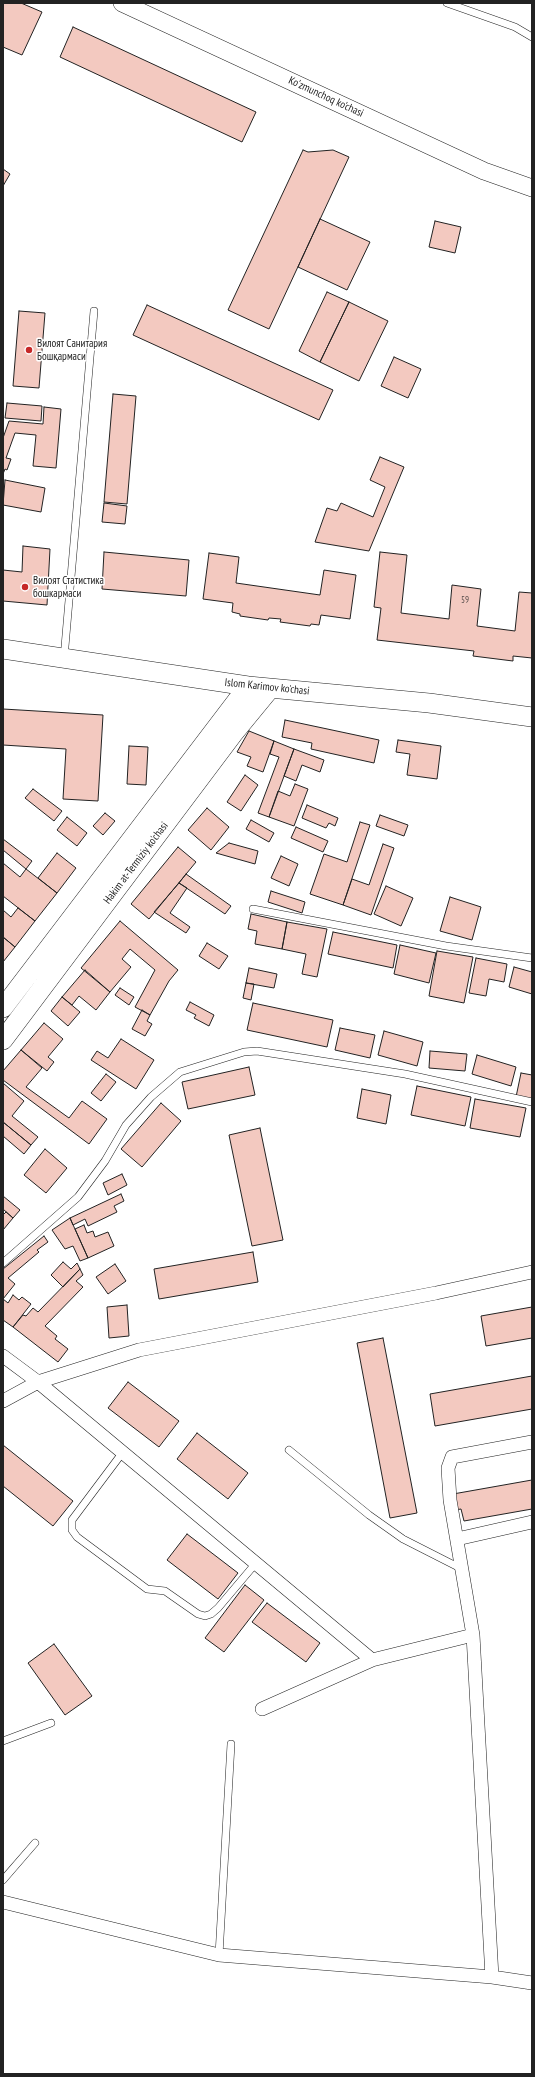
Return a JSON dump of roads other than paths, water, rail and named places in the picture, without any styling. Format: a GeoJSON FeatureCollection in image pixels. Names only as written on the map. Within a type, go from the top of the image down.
{"type":"FeatureCollection","features":[{"type":"Feature","properties":{"kind":"main road","name":"Islom Karimov ko'chasi"},"geometry":{"type":"LineString","coordinates":[[3,649],[248,686],[429,703],[532,717]]}},
{"type":"Feature","properties":{"kind":"main road","name":"Hakim at-Termiziy ko'chasi"},"geometry":{"type":"LineString","coordinates":[[3,1008],[248,686]]}},
{"type":"Feature","properties":{"kind":"main road","name":"Hakim at-Termiziy ko'chasi"},"geometry":{"type":"LineString","coordinates":[[3,1040],[233,734],[270,688]]}},
{"type":"Feature","properties":{"kind":"street","name":"Ko'zmunchoq ko'chasi"},"geometry":{"type":"LineString","coordinates":[[122,3],[484,171],[532,188]]}},
{"type":"Feature","properties":{"kind":"street"},"geometry":{"type":"LineString","coordinates":[[3,1401],[38,1382],[139,1350],[436,1293],[532,1272]]}},
{"type":"Feature","properties":{"kind":"street"},"geometry":{"type":"LineString","coordinates":[[3,1356],[38,1382],[123,1452],[372,1660]]}},
{"type":"Feature","properties":{"kind":"street"},"geometry":{"type":"LineString","coordinates":[[492,1977],[473,1635],[450,1500],[448,1468],[452,1457],[532,1442]]}},
{"type":"Feature","properties":{"kind":"street"},"geometry":{"type":"LineString","coordinates":[[457,1539],[532,1522]]}},
{"type":"Feature","properties":{"kind":"street"},"geometry":{"type":"LineString","coordinates":[[262,1709],[372,1660],[473,1635]]}},
{"type":"Feature","properties":{"kind":"street"},"geometry":{"type":"LineString","coordinates":[[3,1902],[219,1955],[492,1977],[532,1983]]}},
{"type":"Feature","properties":{"kind":"lane"},"geometry":{"type":"LineString","coordinates":[[447,3],[515,27],[532,37]]}},
{"type":"Feature","properties":{"kind":"lane"},"geometry":{"type":"LineString","coordinates":[[64,658],[94,311]]}},
{"type":"Feature","properties":{"kind":"lane"},"geometry":{"type":"LineString","coordinates":[[253,909],[446,946],[532,958]]}},
{"type":"Feature","properties":{"kind":"lane"},"geometry":{"type":"LineString","coordinates":[[3,1263],[78,1197],[105,1161],[126,1126],[152,1097],[180,1072],[216,1061],[257,1051],[405,1074],[532,1102]]}},
{"type":"Feature","properties":{"kind":"lane"},"geometry":{"type":"LineString","coordinates":[[289,1450],[369,1515],[403,1539],[462,1570]]}},
{"type":"Feature","properties":{"kind":"lane"},"geometry":{"type":"LineString","coordinates":[[123,1452],[72,1520],[72,1530],[77,1537],[146,1589],[165,1591],[198,1614],[205,1616],[211,1614],[218,1608],[256,1563]]}},
{"type":"Feature","properties":{"kind":"lane"},"geometry":{"type":"LineString","coordinates":[[3,1741],[51,1723]]}},
{"type":"Feature","properties":{"kind":"lane"},"geometry":{"type":"LineString","coordinates":[[219,1955],[231,1744]]}},
{"type":"Feature","properties":{"kind":"lane"},"geometry":{"type":"LineString","coordinates":[[3,1880],[35,1843]]}},
{"type":"Feature","properties":{"kind":"place","name":"Вилоят Санитария Бошқармаси"},"geometry":{"type":"Point","coordinates":[29,350]}},
{"type":"Feature","properties":{"kind":"place","name":"Вилоят Статистика бошкармаси"},"geometry":{"type":"Point","coordinates":[25,587]}}]}
